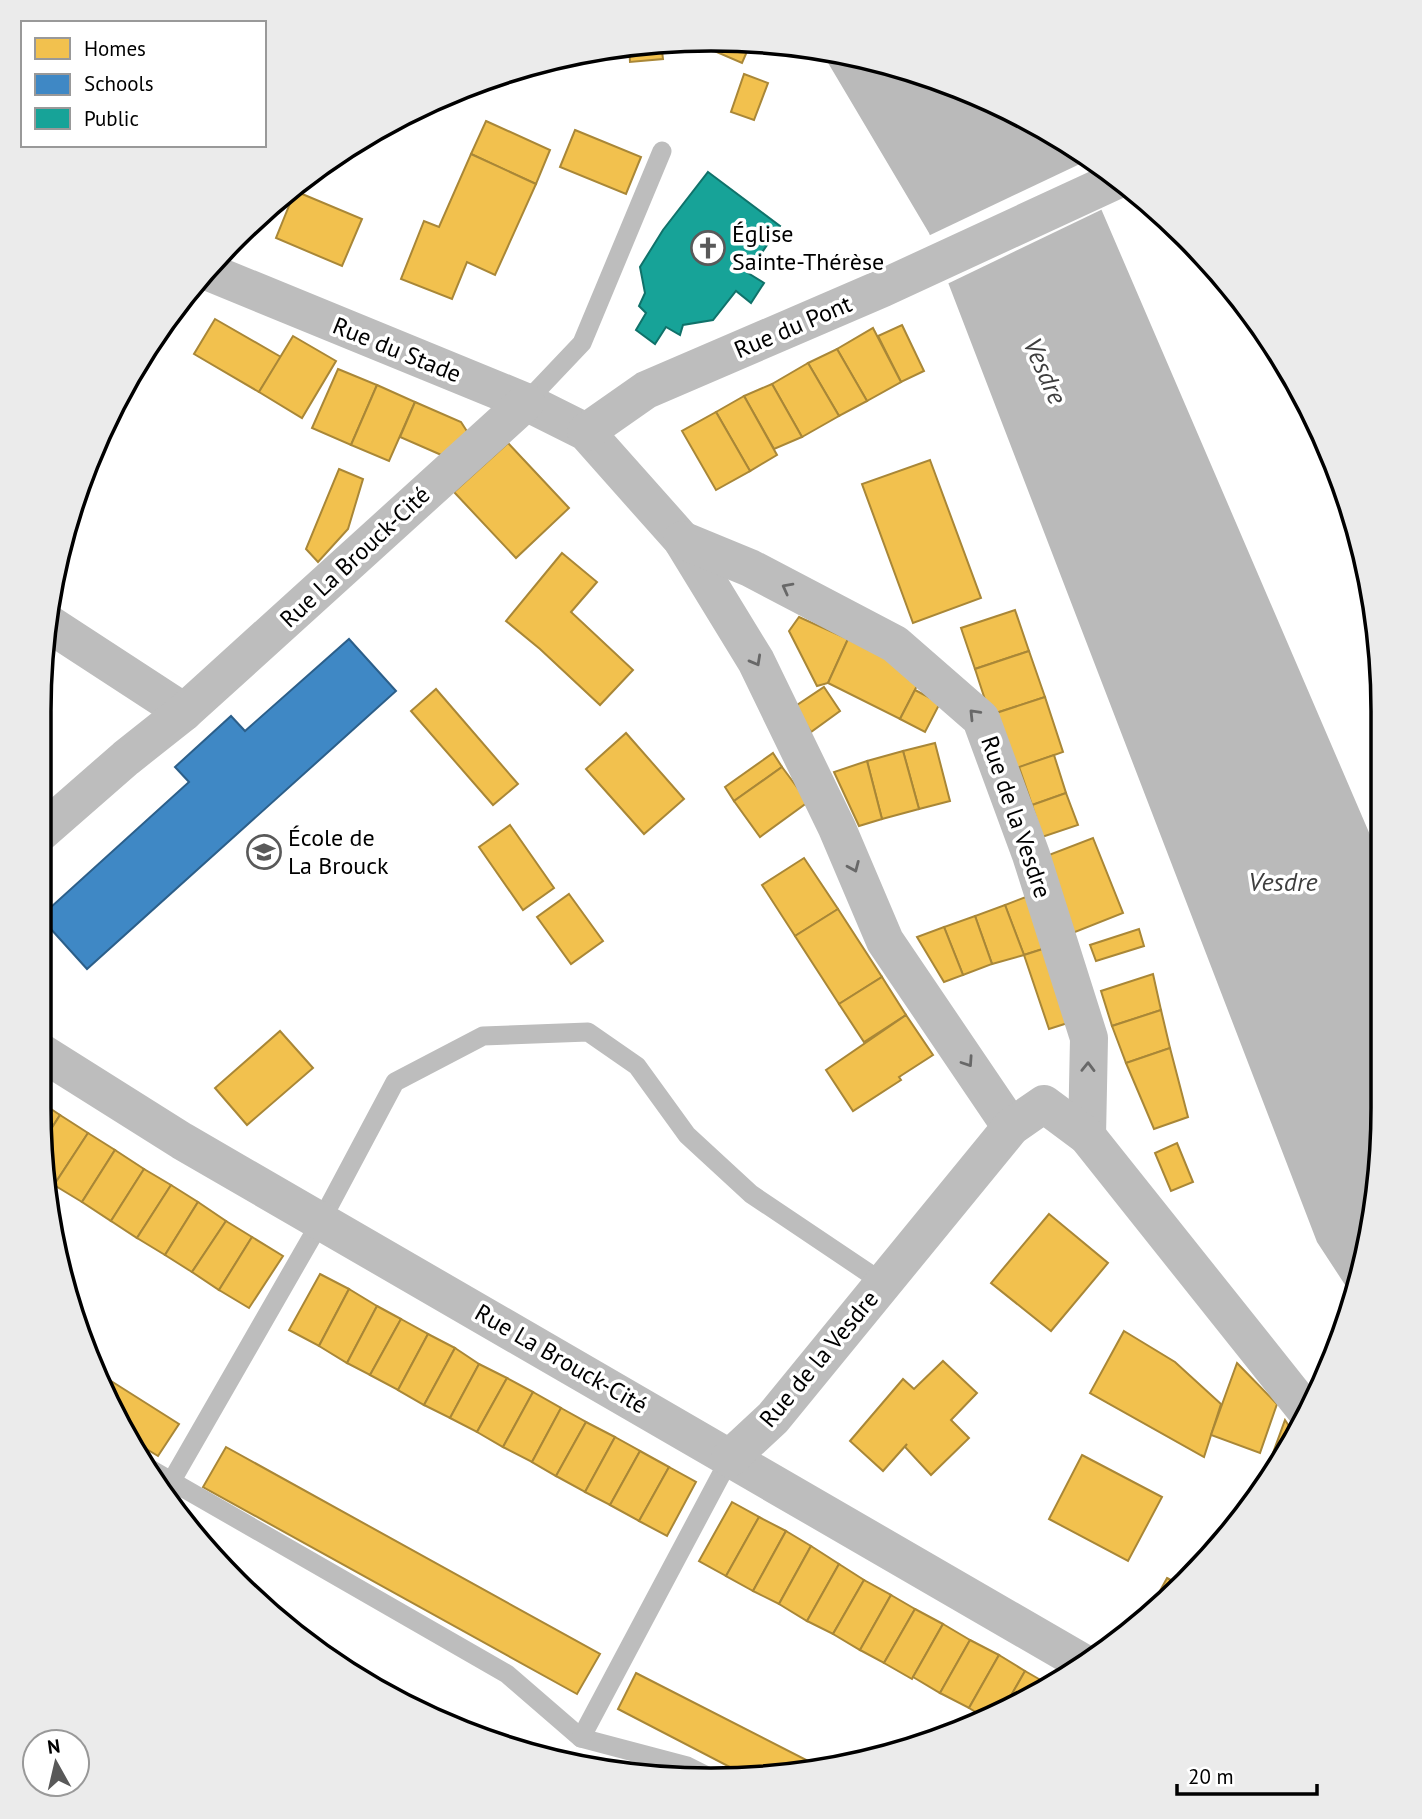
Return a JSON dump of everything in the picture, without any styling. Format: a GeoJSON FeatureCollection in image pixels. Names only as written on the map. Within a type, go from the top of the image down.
{"type":"FeatureCollection","features":[{"type":"Feature","properties":{"kind":"street","name":"Rue du Pont"},"geometry":{"type":"LineString","coordinates":[[586,432],[646,390],[883,288],[1109,184]]}},
{"type":"Feature","properties":{"kind":"street","name":"Rue du Stade"},"geometry":{"type":"LineString","coordinates":[[216,275],[526,402],[586,432]]}},
{"type":"Feature","properties":{"kind":"street","name":"Rue La Brouck-Cité"},"geometry":{"type":"LineString","coordinates":[[51,824],[184,712],[526,402]]}},
{"type":"Feature","properties":{"kind":"street","name":"Rue de la Vesdre"},"geometry":{"type":"LineString","coordinates":[[586,432],[682,540],[756,661],[837,828],[885,941],[1011,1126]]}},
{"type":"Feature","properties":{"kind":"street","name":"Rue de la Vesdre"},"geometry":{"type":"LineString","coordinates":[[682,540],[750,568],[895,644],[981,719],[1031,856],[1089,1038],[1087,1136]]}},
{"type":"Feature","properties":{"kind":"street"},"geometry":{"type":"LineString","coordinates":[[56,628],[184,712]]}},
{"type":"Feature","properties":{"kind":"street","name":"Rue La Brouck-Cité"},"geometry":{"type":"LineString","coordinates":[[51,1059],[182,1141],[1075,1659]]}},
{"type":"Feature","properties":{"kind":"street","name":"Rue de la Vesdre"},"geometry":{"type":"LineString","coordinates":[[730,1458],[773,1418],[1011,1126],[1044,1104],[1087,1136],[1301,1404]]}},
{"type":"Feature","properties":{"kind":"lane"},"geometry":{"type":"LineString","coordinates":[[526,402],[582,343],[662,151]]}},
{"type":"Feature","properties":{"kind":"lane"},"geometry":{"type":"LineString","coordinates":[[171,1482],[321,1221],[396,1082],[483,1036],[588,1032],[637,1066],[687,1135],[751,1194],[882,1282]]}},
{"type":"Feature","properties":{"kind":"lane"},"geometry":{"type":"LineString","coordinates":[[581,1738],[730,1458]]}},
{"type":"Feature","properties":{"kind":"lane"},"geometry":{"type":"LineString","coordinates":[[164,1478],[507,1674],[581,1738],[690,1768]]}},
{"type":"Feature","properties":{"kind":"water","name":"Vesdre"},"geometry":{"type":"Polygon","coordinates":[[[827,61],[882,73],[964,101],[1041,139],[1077,161],[1093,190],[1371,837],[1370,1151],[1359,1237],[1346,1287],[1317,1242],[929,233],[827,61]]]}},
{"type":"Feature","properties":{"kind":"pier"},"geometry":{"type":"Polygon","coordinates":[[[1080,164],[1105,208],[945,285],[926,237],[1080,164]]]}},
{"type":"Feature","properties":{"kind":"building: Homes"},"geometry":{"type":"Polygon","coordinates":[[[714,51],[747,52],[742,63],[714,51]]]}},
{"type":"Feature","properties":{"kind":"building: Homes"},"geometry":{"type":"Polygon","coordinates":[[[662,53],[663,59],[630,62],[630,56],[662,53]]]}},
{"type":"Feature","properties":{"kind":"building: Homes"},"geometry":{"type":"Polygon","coordinates":[[[744,74],[768,83],[754,120],[731,112],[744,74]]]}},
{"type":"Feature","properties":{"kind":"building: Homes"},"geometry":{"type":"Polygon","coordinates":[[[486,121],[550,150],[536,184],[471,154],[486,121]]]}},
{"type":"Feature","properties":{"kind":"building: Homes"},"geometry":{"type":"Polygon","coordinates":[[[575,130],[641,157],[626,194],[560,167],[575,130]]]}},
{"type":"Feature","properties":{"kind":"building: Homes"},"geometry":{"type":"Polygon","coordinates":[[[471,154],[536,184],[495,275],[467,262],[452,299],[401,279],[424,221],[439,227],[471,154]]]}},
{"type":"Feature","properties":{"kind":"building: Homes"},"geometry":{"type":"Polygon","coordinates":[[[301,194],[362,219],[342,266],[276,238],[290,203],[301,194]]]}},
{"type":"Feature","properties":{"kind":"building: Homes"},"geometry":{"type":"Polygon","coordinates":[[[215,319],[281,357],[259,392],[194,354],[215,319]]]}},
{"type":"Feature","properties":{"kind":"building: Homes"},"geometry":{"type":"Polygon","coordinates":[[[902,325],[924,371],[901,382],[878,336],[902,325]]]}},
{"type":"Feature","properties":{"kind":"building: Homes"},"geometry":{"type":"Polygon","coordinates":[[[873,328],[901,382],[867,401],[837,349],[873,328]]]}},
{"type":"Feature","properties":{"kind":"building: Homes"},"geometry":{"type":"Polygon","coordinates":[[[293,336],[336,361],[302,418],[259,392],[293,336]]]}},
{"type":"Feature","properties":{"kind":"building: Homes"},"geometry":{"type":"Polygon","coordinates":[[[837,349],[867,401],[839,416],[808,363],[837,349]]]}},
{"type":"Feature","properties":{"kind":"building: Homes"},"geometry":{"type":"Polygon","coordinates":[[[808,363],[839,416],[802,437],[772,384],[808,363]]]}},
{"type":"Feature","properties":{"kind":"building: Homes"},"geometry":{"type":"Polygon","coordinates":[[[338,369],[377,385],[351,445],[312,428],[338,369]]]}},
{"type":"Feature","properties":{"kind":"building: Homes"},"geometry":{"type":"Polygon","coordinates":[[[772,384],[802,437],[774,449],[744,396],[772,384]]]}},
{"type":"Feature","properties":{"kind":"building: Homes"},"geometry":{"type":"Polygon","coordinates":[[[377,385],[415,402],[389,461],[351,445],[377,385]]]}},
{"type":"Feature","properties":{"kind":"building: Homes"},"geometry":{"type":"Polygon","coordinates":[[[744,396],[777,455],[750,471],[716,412],[744,396]]]}},
{"type":"Feature","properties":{"kind":"building: Homes"},"geometry":{"type":"Polygon","coordinates":[[[415,402],[461,422],[470,436],[446,457],[400,437],[415,402]]]}},
{"type":"Feature","properties":{"kind":"building: Homes"},"geometry":{"type":"Polygon","coordinates":[[[716,412],[750,471],[716,490],[682,431],[716,412]]]}},
{"type":"Feature","properties":{"kind":"building: Homes"},"geometry":{"type":"Polygon","coordinates":[[[508,443],[569,508],[516,558],[454,492],[508,443]]]}},
{"type":"Feature","properties":{"kind":"building: Homes"},"geometry":{"type":"Polygon","coordinates":[[[930,460],[981,598],[913,623],[862,484],[930,460]]]}},
{"type":"Feature","properties":{"kind":"building: Homes"},"geometry":{"type":"Polygon","coordinates":[[[339,469],[363,479],[348,529],[318,562],[306,549],[339,469]]]}},
{"type":"Feature","properties":{"kind":"building: Homes"},"geometry":{"type":"Polygon","coordinates":[[[562,553],[597,582],[571,612],[633,670],[600,705],[506,621],[562,553]]]}},
{"type":"Feature","properties":{"kind":"building: Homes"},"geometry":{"type":"Polygon","coordinates":[[[1015,610],[1029,651],[975,669],[961,628],[1015,610]]]}},
{"type":"Feature","properties":{"kind":"building: Homes"},"geometry":{"type":"Polygon","coordinates":[[[799,617],[848,639],[828,683],[817,686],[789,631],[799,617]]]}},
{"type":"Feature","properties":{"kind":"building: Homes"},"geometry":{"type":"Polygon","coordinates":[[[848,639],[922,676],[900,719],[828,683],[848,639]]]}},
{"type":"Feature","properties":{"kind":"building: Homes"},"geometry":{"type":"Polygon","coordinates":[[[1029,651],[1045,697],[990,715],[975,669],[1029,651]]]}},
{"type":"Feature","properties":{"kind":"building: Homes"},"geometry":{"type":"Polygon","coordinates":[[[824,687],[840,711],[811,732],[794,707],[824,687]]]}},
{"type":"Feature","properties":{"kind":"building: Homes"},"geometry":{"type":"Polygon","coordinates":[[[436,689],[518,784],[493,805],[411,711],[436,689]]]}},
{"type":"Feature","properties":{"kind":"building: Homes"},"geometry":{"type":"Polygon","coordinates":[[[915,690],[940,703],[925,732],[900,719],[915,690]]]}},
{"type":"Feature","properties":{"kind":"building: Homes"},"geometry":{"type":"Polygon","coordinates":[[[1045,697],[1063,752],[1009,771],[990,715],[1045,697]]]}},
{"type":"Feature","properties":{"kind":"building: Homes"},"geometry":{"type":"Polygon","coordinates":[[[626,733],[684,799],[644,834],[586,769],[626,733]]]}},
{"type":"Feature","properties":{"kind":"building: Homes"},"geometry":{"type":"Polygon","coordinates":[[[935,743],[950,801],[919,809],[903,751],[935,743]]]}},
{"type":"Feature","properties":{"kind":"building: Homes"},"geometry":{"type":"Polygon","coordinates":[[[903,751],[919,809],[882,819],[867,761],[903,751]]]}},
{"type":"Feature","properties":{"kind":"building: Homes"},"geometry":{"type":"Polygon","coordinates":[[[773,753],[782,767],[734,801],[725,787],[773,753]]]}},
{"type":"Feature","properties":{"kind":"building: Homes"},"geometry":{"type":"Polygon","coordinates":[[[1054,755],[1066,793],[1032,805],[1019,767],[1054,755]]]}},
{"type":"Feature","properties":{"kind":"building: Homes"},"geometry":{"type":"Polygon","coordinates":[[[867,761],[882,819],[859,826],[834,772],[867,761]]]}},
{"type":"Feature","properties":{"kind":"building: Homes"},"geometry":{"type":"Polygon","coordinates":[[[782,767],[808,802],[760,837],[734,801],[782,767]]]}},
{"type":"Feature","properties":{"kind":"building: Homes"},"geometry":{"type":"Polygon","coordinates":[[[1066,793],[1078,825],[1042,837],[1032,805],[1066,793]]]}},
{"type":"Feature","properties":{"kind":"building: Homes"},"geometry":{"type":"Polygon","coordinates":[[[510,825],[554,888],[523,910],[479,847],[510,825]]]}},
{"type":"Feature","properties":{"kind":"building: Homes"},"geometry":{"type":"Polygon","coordinates":[[[1093,838],[1123,913],[1070,934],[1041,858],[1093,838]]]}},
{"type":"Feature","properties":{"kind":"building: Homes"},"geometry":{"type":"Polygon","coordinates":[[[804,858],[838,909],[795,936],[762,885],[804,858]]]}},
{"type":"Feature","properties":{"kind":"building: Homes"},"geometry":{"type":"Polygon","coordinates":[[[569,894],[603,941],[571,964],[537,917],[569,894]]]}},
{"type":"Feature","properties":{"kind":"building: Homes"},"geometry":{"type":"Polygon","coordinates":[[[1031,895],[1052,946],[1024,955],[1005,905],[1031,895]]]}},
{"type":"Feature","properties":{"kind":"building: Homes"},"geometry":{"type":"Polygon","coordinates":[[[1005,905],[1024,955],[992,964],[975,916],[1005,905]]]}},
{"type":"Feature","properties":{"kind":"building: Homes"},"geometry":{"type":"Polygon","coordinates":[[[838,909],[882,977],[839,1004],[795,936],[838,909]]]}},
{"type":"Feature","properties":{"kind":"building: Homes"},"geometry":{"type":"Polygon","coordinates":[[[975,916],[992,964],[963,975],[944,927],[975,916]]]}},
{"type":"Feature","properties":{"kind":"building: Homes"},"geometry":{"type":"Polygon","coordinates":[[[944,927],[963,975],[944,982],[917,937],[944,927]]]}},
{"type":"Feature","properties":{"kind":"building: Homes"},"geometry":{"type":"Polygon","coordinates":[[[1139,929],[1144,946],[1096,961],[1090,945],[1139,929]]]}},
{"type":"Feature","properties":{"kind":"building: Homes"},"geometry":{"type":"Polygon","coordinates":[[[1052,946],[1077,1020],[1049,1029],[1024,955],[1052,946]]]}},
{"type":"Feature","properties":{"kind":"building: Homes"},"geometry":{"type":"Polygon","coordinates":[[[1153,974],[1161,1010],[1112,1026],[1101,991],[1153,974]]]}},
{"type":"Feature","properties":{"kind":"building: Homes"},"geometry":{"type":"Polygon","coordinates":[[[882,977],[906,1015],[864,1042],[839,1004],[882,977]]]}},
{"type":"Feature","properties":{"kind":"building: Homes"},"geometry":{"type":"Polygon","coordinates":[[[1161,1010],[1170,1048],[1126,1063],[1112,1026],[1161,1010]]]}},
{"type":"Feature","properties":{"kind":"building: Homes"},"geometry":{"type":"Polygon","coordinates":[[[906,1015],[933,1055],[899,1077],[901,1080],[853,1111],[826,1070],[906,1015]]]}},
{"type":"Feature","properties":{"kind":"building: Homes"},"geometry":{"type":"Polygon","coordinates":[[[280,1031],[313,1068],[247,1125],[215,1088],[280,1031]]]}},
{"type":"Feature","properties":{"kind":"building: Homes"},"geometry":{"type":"Polygon","coordinates":[[[1170,1048],[1188,1117],[1154,1129],[1126,1063],[1170,1048]]]}},
{"type":"Feature","properties":{"kind":"building: Homes"},"geometry":{"type":"Polygon","coordinates":[[[51,1109],[60,1115],[51,1129],[51,1109]]]}},
{"type":"Feature","properties":{"kind":"building: Homes"},"geometry":{"type":"Polygon","coordinates":[[[60,1115],[88,1133],[55,1183],[52,1151],[51,1129],[60,1115]]]}},
{"type":"Feature","properties":{"kind":"building: Homes"},"geometry":{"type":"Polygon","coordinates":[[[88,1133],[115,1150],[82,1202],[55,1183],[88,1133]]]}},
{"type":"Feature","properties":{"kind":"building: Homes"},"geometry":{"type":"Polygon","coordinates":[[[1177,1143],[1193,1182],[1171,1191],[1155,1153],[1177,1143]]]}},
{"type":"Feature","properties":{"kind":"building: Homes"},"geometry":{"type":"Polygon","coordinates":[[[115,1150],[144,1169],[111,1221],[82,1202],[115,1150]]]}},
{"type":"Feature","properties":{"kind":"building: Homes"},"geometry":{"type":"Polygon","coordinates":[[[144,1169],[171,1185],[137,1238],[111,1221],[144,1169]]]}},
{"type":"Feature","properties":{"kind":"building: Homes"},"geometry":{"type":"Polygon","coordinates":[[[171,1185],[198,1202],[165,1255],[137,1238],[171,1185]]]}},
{"type":"Feature","properties":{"kind":"building: Homes"},"geometry":{"type":"Polygon","coordinates":[[[198,1202],[226,1221],[192,1272],[165,1255],[198,1202]]]}},
{"type":"Feature","properties":{"kind":"building: Homes"},"geometry":{"type":"Polygon","coordinates":[[[1049,1214],[1108,1263],[1051,1331],[991,1283],[1049,1214]]]}},
{"type":"Feature","properties":{"kind":"building: Homes"},"geometry":{"type":"Polygon","coordinates":[[[226,1221],[252,1237],[219,1290],[192,1272],[226,1221]]]}},
{"type":"Feature","properties":{"kind":"building: Homes"},"geometry":{"type":"Polygon","coordinates":[[[252,1237],[283,1256],[249,1308],[219,1290],[252,1237]]]}},
{"type":"Feature","properties":{"kind":"building: Homes"},"geometry":{"type":"Polygon","coordinates":[[[320,1274],[349,1289],[319,1346],[289,1330],[320,1274]]]}},
{"type":"Feature","properties":{"kind":"building: Homes"},"geometry":{"type":"Polygon","coordinates":[[[349,1289],[377,1306],[347,1363],[319,1346],[349,1289]]]}},
{"type":"Feature","properties":{"kind":"building: Homes"},"geometry":{"type":"Polygon","coordinates":[[[377,1306],[401,1319],[370,1375],[347,1363],[377,1306]]]}},
{"type":"Feature","properties":{"kind":"building: Homes"},"geometry":{"type":"Polygon","coordinates":[[[401,1319],[428,1334],[398,1390],[370,1375],[401,1319]]]}},
{"type":"Feature","properties":{"kind":"building: Homes"},"geometry":{"type":"Polygon","coordinates":[[[1124,1331],[1175,1362],[1221,1404],[1204,1457],[1090,1393],[1124,1331]]]}},
{"type":"Feature","properties":{"kind":"building: Homes"},"geometry":{"type":"Polygon","coordinates":[[[428,1334],[455,1348],[424,1405],[398,1390],[428,1334]]]}},
{"type":"Feature","properties":{"kind":"building: Homes"},"geometry":{"type":"Polygon","coordinates":[[[455,1348],[479,1364],[450,1418],[424,1405],[455,1348]]]}},
{"type":"Feature","properties":{"kind":"building: Homes"},"geometry":{"type":"Polygon","coordinates":[[[943,1361],[977,1393],[951,1420],[969,1438],[931,1475],[905,1447],[907,1444],[883,1471],[850,1441],[903,1379],[914,1389],[943,1361]]]}},
{"type":"Feature","properties":{"kind":"building: Homes"},"geometry":{"type":"Polygon","coordinates":[[[1237,1363],[1277,1404],[1260,1453],[1211,1435],[1237,1363]]]}},
{"type":"Feature","properties":{"kind":"building: Homes"},"geometry":{"type":"Polygon","coordinates":[[[479,1364],[507,1378],[477,1432],[450,1418],[479,1364]]]}},
{"type":"Feature","properties":{"kind":"building: Homes"},"geometry":{"type":"Polygon","coordinates":[[[507,1378],[533,1392],[503,1447],[477,1432],[507,1378]]]}},
{"type":"Feature","properties":{"kind":"building: Homes"},"geometry":{"type":"Polygon","coordinates":[[[110,1380],[179,1424],[158,1456],[145,1448],[110,1380]]]}},
{"type":"Feature","properties":{"kind":"building: Homes"},"geometry":{"type":"Polygon","coordinates":[[[533,1392],[561,1408],[532,1462],[503,1447],[533,1392]]]}},
{"type":"Feature","properties":{"kind":"building: Homes"},"geometry":{"type":"Polygon","coordinates":[[[561,1408],[586,1422],[556,1476],[532,1462],[561,1408]]]}},
{"type":"Feature","properties":{"kind":"building: Homes"},"geometry":{"type":"Polygon","coordinates":[[[1285,1420],[1289,1426],[1272,1456],[1285,1420]]]}},
{"type":"Feature","properties":{"kind":"building: Homes"},"geometry":{"type":"Polygon","coordinates":[[[586,1422],[615,1437],[585,1492],[556,1476],[586,1422]]]}},
{"type":"Feature","properties":{"kind":"building: Homes"},"geometry":{"type":"Polygon","coordinates":[[[615,1437],[640,1451],[610,1505],[585,1492],[615,1437]]]}},
{"type":"Feature","properties":{"kind":"building: Homes"},"geometry":{"type":"Polygon","coordinates":[[[226,1447],[600,1654],[577,1694],[203,1487],[226,1447]]]}},
{"type":"Feature","properties":{"kind":"building: Homes"},"geometry":{"type":"Polygon","coordinates":[[[640,1451],[669,1467],[639,1521],[610,1505],[640,1451]]]}},
{"type":"Feature","properties":{"kind":"building: Homes"},"geometry":{"type":"Polygon","coordinates":[[[1082,1455],[1162,1497],[1128,1561],[1049,1519],[1082,1455]]]}},
{"type":"Feature","properties":{"kind":"building: Homes"},"geometry":{"type":"Polygon","coordinates":[[[669,1467],[696,1482],[667,1536],[639,1521],[669,1467]]]}},
{"type":"Feature","properties":{"kind":"building: Homes"},"geometry":{"type":"Polygon","coordinates":[[[732,1502],[759,1517],[726,1576],[699,1561],[732,1502]]]}},
{"type":"Feature","properties":{"kind":"building: Homes"},"geometry":{"type":"Polygon","coordinates":[[[759,1517],[786,1531],[753,1591],[726,1576],[759,1517]]]}},
{"type":"Feature","properties":{"kind":"building: Homes"},"geometry":{"type":"Polygon","coordinates":[[[786,1531],[811,1546],[779,1604],[753,1591],[786,1531]]]}},
{"type":"Feature","properties":{"kind":"building: Homes"},"geometry":{"type":"Polygon","coordinates":[[[811,1546],[839,1564],[807,1621],[779,1604],[811,1546]]]}},
{"type":"Feature","properties":{"kind":"building: Homes"},"geometry":{"type":"Polygon","coordinates":[[[839,1564],[864,1580],[833,1634],[807,1621],[839,1564]]]}},
{"type":"Feature","properties":{"kind":"building: Homes"},"geometry":{"type":"Polygon","coordinates":[[[1167,1578],[1172,1581],[1159,1592],[1167,1578]]]}},
{"type":"Feature","properties":{"kind":"building: Homes"},"geometry":{"type":"Polygon","coordinates":[[[864,1580],[891,1595],[860,1650],[833,1634],[864,1580]]]}},
{"type":"Feature","properties":{"kind":"building: Homes"},"geometry":{"type":"Polygon","coordinates":[[[891,1595],[915,1609],[884,1663],[860,1650],[891,1595]]]}},
{"type":"Feature","properties":{"kind":"building: Homes"},"geometry":{"type":"Polygon","coordinates":[[[915,1609],[943,1624],[912,1679],[884,1663],[915,1609]]]}},
{"type":"Feature","properties":{"kind":"building: Homes"},"geometry":{"type":"Polygon","coordinates":[[[943,1624],[970,1640],[940,1693],[913,1677],[943,1624]]]}},
{"type":"Feature","properties":{"kind":"building: Homes"},"geometry":{"type":"Polygon","coordinates":[[[970,1640],[999,1655],[969,1708],[940,1693],[970,1640]]]}},
{"type":"Feature","properties":{"kind":"building: Homes"},"geometry":{"type":"Polygon","coordinates":[[[999,1655],[1025,1671],[1011,1696],[976,1712],[969,1708],[999,1655]]]}},
{"type":"Feature","properties":{"kind":"building: Homes"},"geometry":{"type":"Polygon","coordinates":[[[1025,1671],[1041,1680],[1011,1696],[1025,1671]]]}},
{"type":"Feature","properties":{"kind":"building: Homes"},"geometry":{"type":"Polygon","coordinates":[[[636,1673],[808,1761],[731,1768],[618,1709],[636,1673]]]}},
{"type":"Feature","properties":{"kind":"building: Schools"},"geometry":{"type":"Polygon","coordinates":[[[349,639],[396,691],[87,969],[51,929],[51,907],[189,782],[175,767],[231,716],[245,731],[349,639]]]}},
{"type":"Feature","properties":{"kind":"building: Public","name":"Église Sainte-Thérèse"},"geometry":{"type":"Polygon","coordinates":[[[708,172],[780,226],[748,273],[764,283],[751,303],[736,291],[713,320],[683,325],[680,335],[666,327],[655,344],[636,330],[646,313],[639,306],[645,293],[640,267],[663,230],[708,172]]]}},
{"type":"Feature","properties":{"kind":"place","name":"Église Sainte-Thérèse"},"geometry":{"type":"Point","coordinates":[708,248]}},
{"type":"Feature","properties":{"kind":"place","name":"École de La Brouck"},"geometry":{"type":"Point","coordinates":[264,852]}}]}
